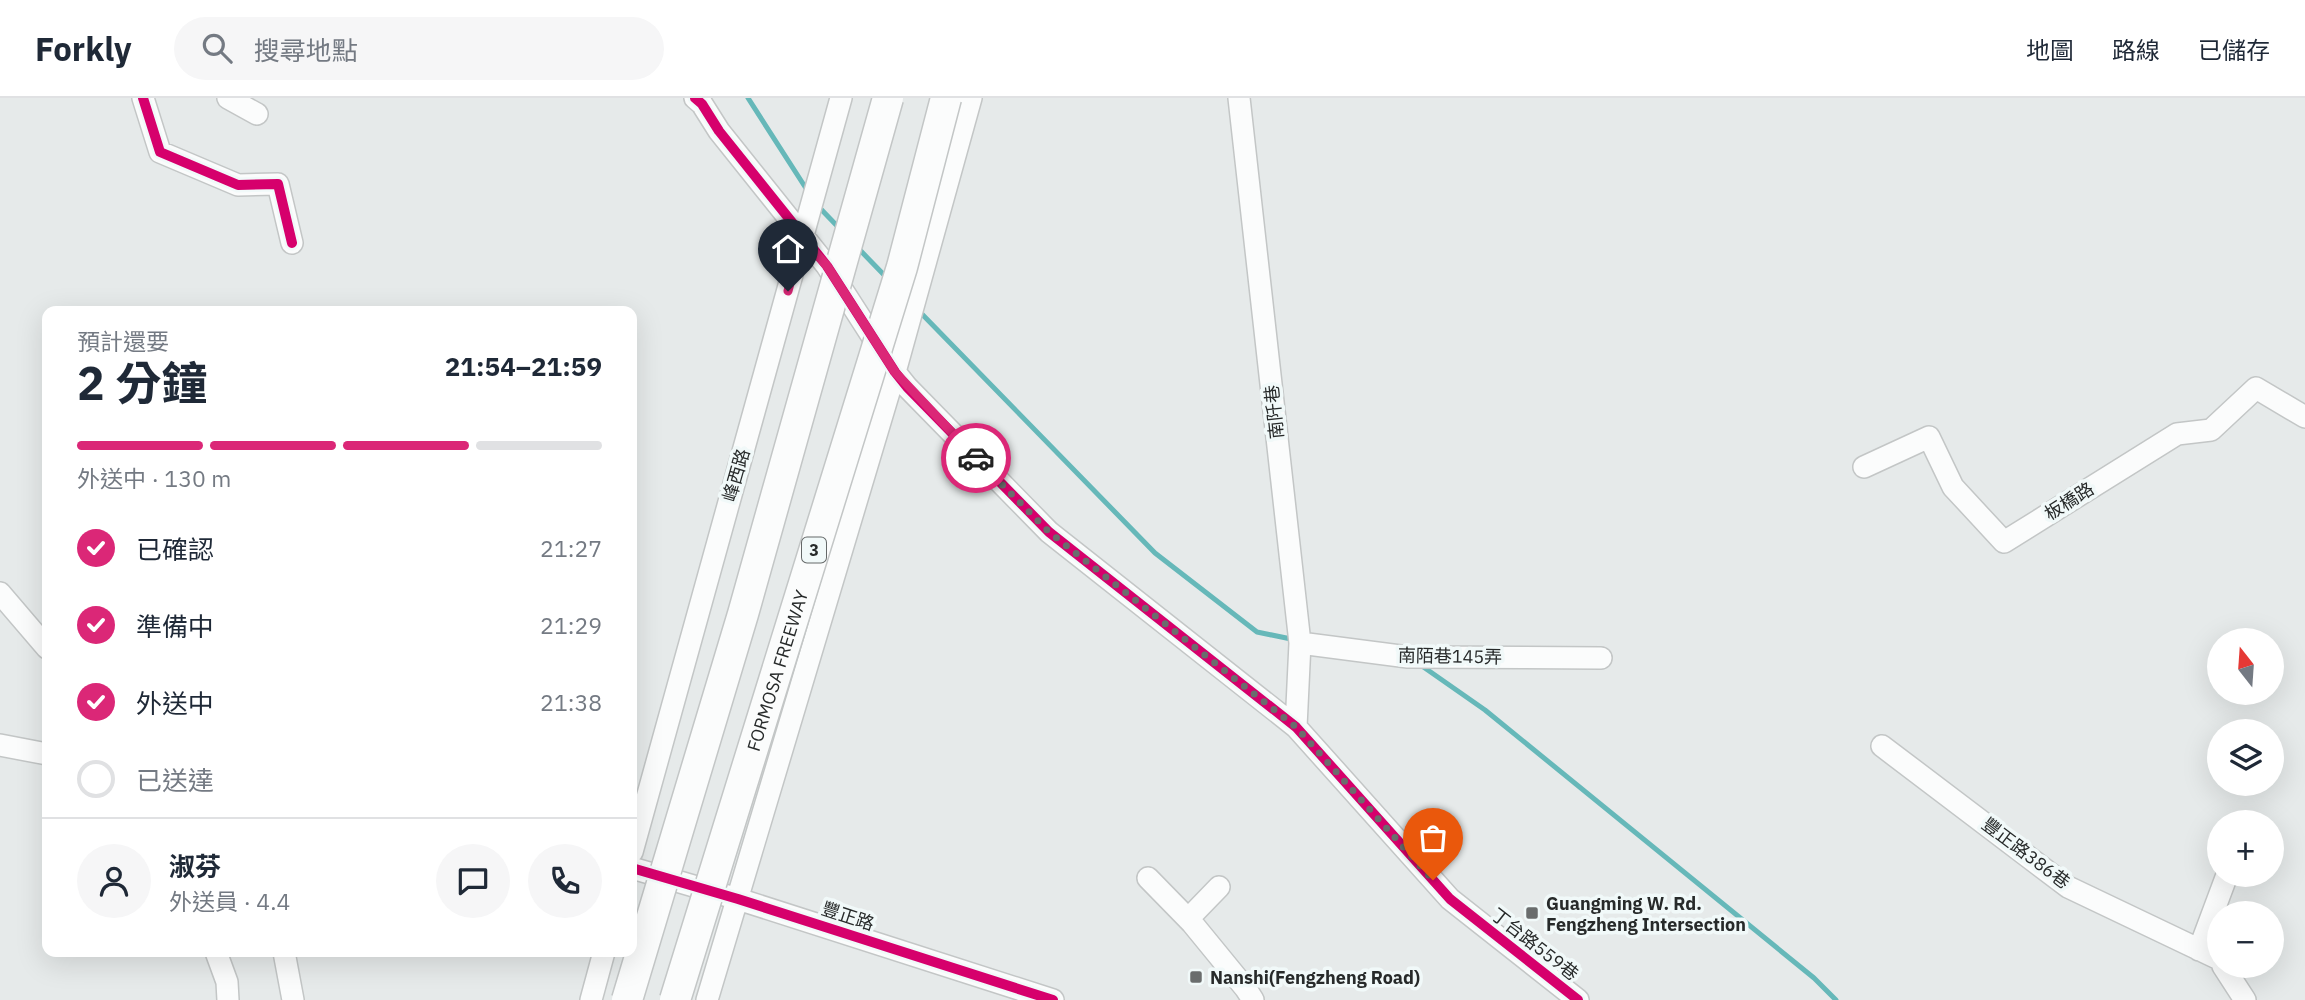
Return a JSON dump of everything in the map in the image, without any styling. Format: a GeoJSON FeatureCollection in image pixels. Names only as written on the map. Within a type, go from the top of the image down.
{"type":"FeatureCollection","features":[{"type":"Feature","properties":{"kind":"highway"},"geometry":{"type":"LineString","coordinates":[[627,1000],[743,614],[888,98]]}},
{"type":"Feature","properties":{"kind":"highway","name":"FORMOSA FREEWAY"},"geometry":{"type":"LineString","coordinates":[[675,1000],[902,267],[946,98]]}},
{"type":"Feature","properties":{"kind":"street"},"geometry":{"type":"LineString","coordinates":[[143,98],[160,152],[238,186],[278,184],[292,243]]}},
{"type":"Feature","properties":{"kind":"street"},"geometry":{"type":"LineString","coordinates":[[228,98],[257,114]]}},
{"type":"Feature","properties":{"kind":"street","name":"丁台路559巷"},"geometry":{"type":"LineString","coordinates":[[695,98],[802,238],[827,266],[895,372],[1049,532],[1296,727],[1450,899],[1578,1000]]}},
{"type":"Feature","properties":{"kind":"street","name":"峰西路"},"geometry":{"type":"LineString","coordinates":[[637,834],[841,98]]}},
{"type":"Feature","properties":{"kind":"street"},"geometry":{"type":"LineString","coordinates":[[707,1000],[895,372],[971,98]]}},
{"type":"Feature","properties":{"kind":"street","name":"南阡巷"},"geometry":{"type":"LineString","coordinates":[[1239,98],[1300,643],[1296,727]]}},
{"type":"Feature","properties":{"kind":"street","name":"板橋路"},"geometry":{"type":"LineString","coordinates":[[1864,467],[1929,437],[1953,486],[2004,542],[2177,435],[2211,430],[2256,388],[2305,418]]}},
{"type":"Feature","properties":{"kind":"street"},"geometry":{"type":"LineString","coordinates":[[0,593],[42,642]]}},
{"type":"Feature","properties":{"kind":"street","name":"南陌巷145弄"},"geometry":{"type":"LineString","coordinates":[[1300,643],[1408,656],[1601,658]]}},
{"type":"Feature","properties":{"kind":"street"},"geometry":{"type":"LineString","coordinates":[[0,745],[42,753]]}},
{"type":"Feature","properties":{"kind":"street","name":"豐正路386巷"},"geometry":{"type":"LineString","coordinates":[[1881,746],[2068,887],[2207,954]]}},
{"type":"Feature","properties":{"kind":"street","name":"豐正路"},"geometry":{"type":"LineString","coordinates":[[637,869],[1053,1000]]}},
{"type":"Feature","properties":{"kind":"street"},"geometry":{"type":"LineString","coordinates":[[1148,878],[1188,919],[1253,1000]]}},
{"type":"Feature","properties":{"kind":"street"},"geometry":{"type":"LineString","coordinates":[[1188,919],[1219,887]]}},
{"type":"Feature","properties":{"kind":"street"},"geometry":{"type":"LineString","coordinates":[[2199,950],[2223,887]]}},
{"type":"Feature","properties":{"kind":"street"},"geometry":{"type":"LineString","coordinates":[[218,957],[227,982],[228,1000]]}},
{"type":"Feature","properties":{"kind":"street"},"geometry":{"type":"LineString","coordinates":[[285,957],[293,1000]]}},
{"type":"Feature","properties":{"kind":"street"},"geometry":{"type":"LineString","coordinates":[[591,1000],[603,957]]}},
{"type":"Feature","properties":{"kind":"street"},"geometry":{"type":"LineString","coordinates":[[2231,978],[2245,1000]]}},
{"type":"Feature","properties":{"kind":"waterway"},"geometry":{"type":"LineString","coordinates":[[748,98],[809,193]]}},
{"type":"Feature","properties":{"kind":"waterway"},"geometry":{"type":"LineString","coordinates":[[816,204],[841,230]]}},
{"type":"Feature","properties":{"kind":"waterway"},"geometry":{"type":"LineString","coordinates":[[857,247],[887,278]]}},
{"type":"Feature","properties":{"kind":"waterway"},"geometry":{"type":"LineString","coordinates":[[918,310],[1155,553],[1257,632],[1296,640]]}},
{"type":"Feature","properties":{"kind":"waterway"},"geometry":{"type":"LineString","coordinates":[[1422,666],[1485,710],[1814,978],[1836,1000]]}},
{"type":"Feature","properties":{"kind":"cycle path"},"geometry":{"type":"LineString","coordinates":[[143,98],[160,152],[238,185],[278,184],[292,243]]}},
{"type":"Feature","properties":{"kind":"cycle path"},"geometry":{"type":"LineString","coordinates":[[695,98],[827,266],[907,387],[1049,532],[1296,727],[1450,899],[1578,1000]]}},
{"type":"Feature","properties":{"kind":"cycle path"},"geometry":{"type":"LineString","coordinates":[[637,869],[1053,1000]]}},
{"type":"Feature","properties":{"kind":"way so far"},"geometry":{"type":"LineString","coordinates":[[976,458],[1049,532],[1296,727],[1433,880]]}},
{"type":"Feature","properties":{"kind":"place","name":"Guangming W. Rd. Fengzheng Intersection"},"geometry":{"type":"Point","coordinates":[1532,913]}},
{"type":"Feature","properties":{"kind":"place","name":"Nanshi(Fengzheng Road)"},"geometry":{"type":"Point","coordinates":[1196,977]}},
{"type":"Feature","properties":{"kind":"route"},"geometry":{"type":"LineString","coordinates":[[788,291],[802,238],[827,266],[895,372],[976,458]]}}]}
